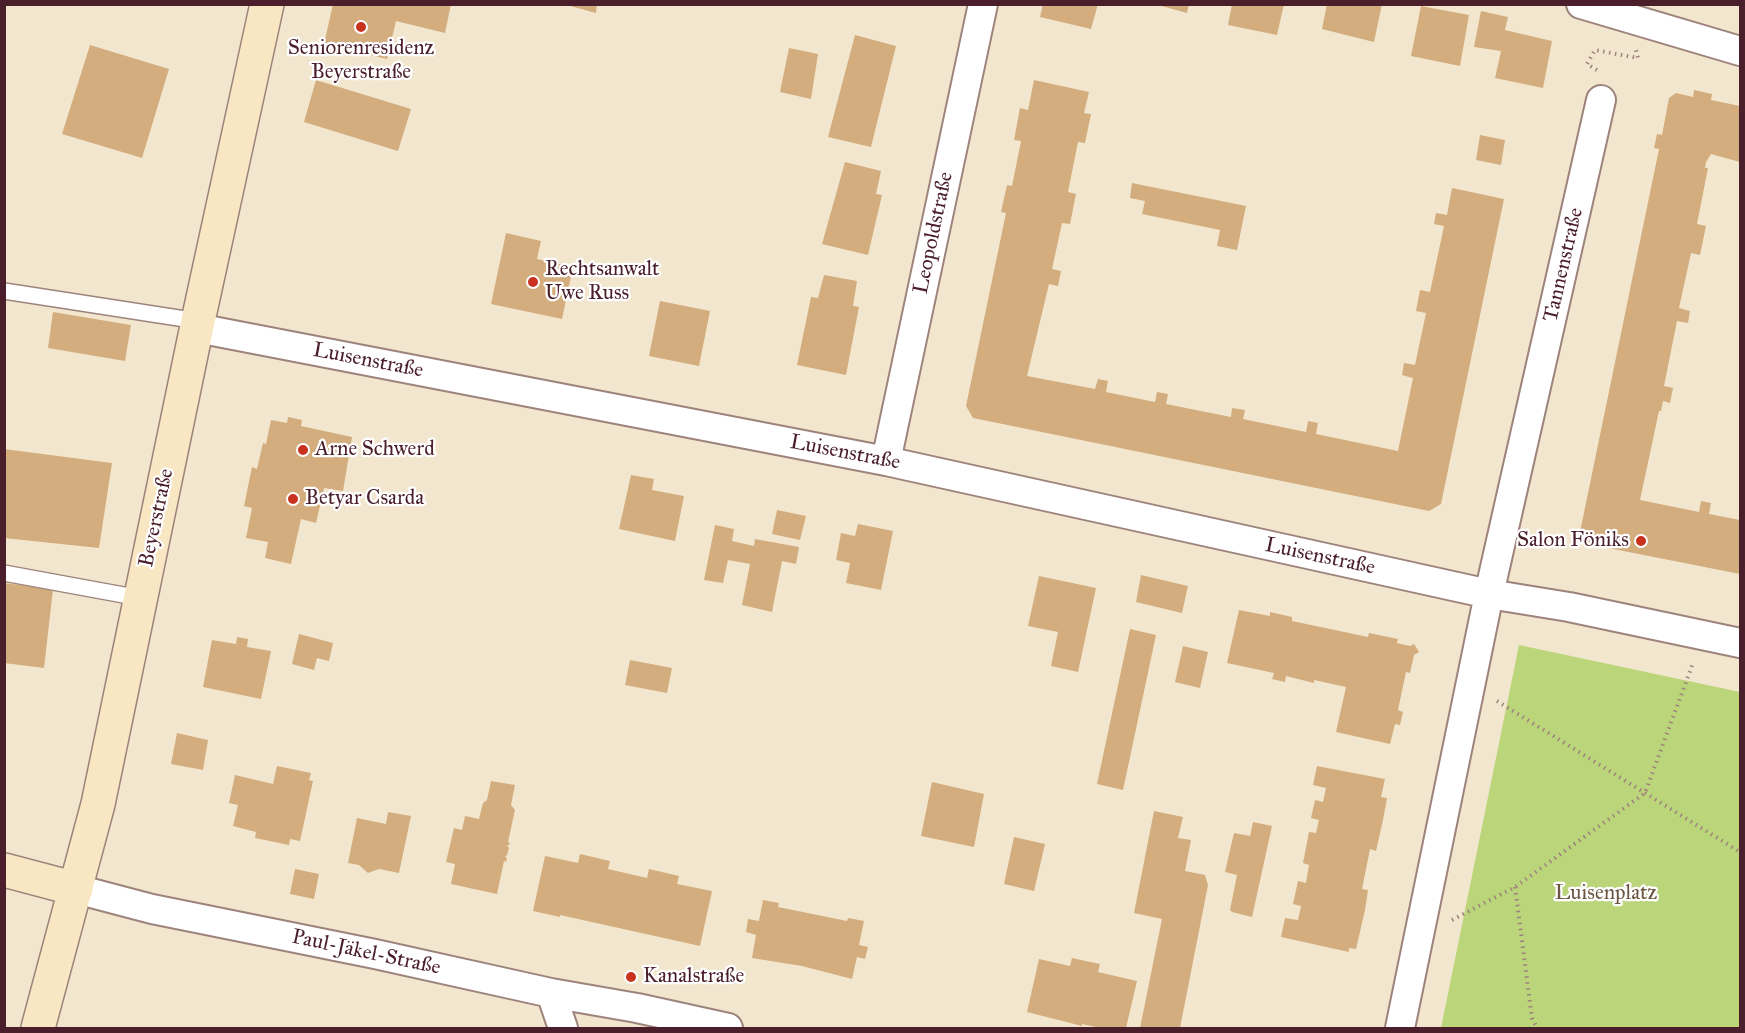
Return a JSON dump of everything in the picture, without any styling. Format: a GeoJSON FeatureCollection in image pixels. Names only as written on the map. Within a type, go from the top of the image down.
{"type":"FeatureCollection","features":[{"type":"Feature","properties":{"kind":"street","name":"Beyerstraße"},"geometry":{"type":"LineString","coordinates":[[38,1029],[98,804],[267,4]]}},
{"type":"Feature","properties":{"kind":"street","name":"Leopoldstraße"},"geometry":{"type":"LineString","coordinates":[[886,461],[983,4]]}},
{"type":"Feature","properties":{"kind":"street"},"geometry":{"type":"LineString","coordinates":[[1581,4],[1740,51]]}},
{"type":"Feature","properties":{"kind":"street","name":"Tannenstraße"},"geometry":{"type":"LineString","coordinates":[[1489,594],[1601,100]]}},
{"type":"Feature","properties":{"kind":"street","name":"Luisenstraße"},"geometry":{"type":"LineString","coordinates":[[198,324],[886,461],[1489,594]]}},
{"type":"Feature","properties":{"kind":"street"},"geometry":{"type":"LineString","coordinates":[[1400,1029],[1489,594],[1740,643]]}},
{"type":"Feature","properties":{"kind":"street","name":"Paul-Jäkel-Straße"},"geometry":{"type":"LineString","coordinates":[[4,870],[152,909],[375,954],[551,993],[637,1008],[728,1029]]}},
{"type":"Feature","properties":{"kind":"street"},"geometry":{"type":"LineString","coordinates":[[551,993],[563,1029]]}},
{"type":"Feature","properties":{"kind":"lane"},"geometry":{"type":"LineString","coordinates":[[4,291],[198,324]]}},
{"type":"Feature","properties":{"kind":"lane"},"geometry":{"type":"LineString","coordinates":[[4,573],[140,598]]}},
{"type":"Feature","properties":{"kind":"path"},"geometry":{"type":"LineString","coordinates":[[1601,100],[1619,84],[1587,64],[1595,50],[1638,58],[1633,41],[1616,15]]}},
{"type":"Feature","properties":{"kind":"path"},"geometry":{"type":"LineString","coordinates":[[1419,937],[1515,887],[1645,793],[1704,635]]}},
{"type":"Feature","properties":{"kind":"path"},"geometry":{"type":"LineString","coordinates":[[1471,685],[1740,852]]}},
{"type":"Feature","properties":{"kind":"path"},"geometry":{"type":"LineString","coordinates":[[1515,887],[1532,1018],[1537,1029]]}},
{"type":"Feature","properties":{"kind":"green space","name":"Luisenplatz"},"geometry":{"type":"Polygon","coordinates":[[[1519,645],[1740,692],[1740,1028],[1441,1028],[1519,645]]]}},
{"type":"Feature","properties":{"kind":"building","name":"Seniorenresidenz Beyerstraße"},"geometry":{"type":"Polygon","coordinates":[[[333,4],[451,4],[445,33],[396,21],[387,59],[324,44],[333,4]]]}},
{"type":"Feature","properties":{"kind":"building"},"geometry":{"type":"Polygon","coordinates":[[[563,4],[597,4],[596,13],[563,4]]]}},
{"type":"Feature","properties":{"kind":"building"},"geometry":{"type":"Polygon","coordinates":[[[1043,4],[1098,4],[1091,29],[1040,17],[1043,4]]]}},
{"type":"Feature","properties":{"kind":"building"},"geometry":{"type":"Polygon","coordinates":[[[1154,4],[1189,4],[1187,13],[1154,4]]]}},
{"type":"Feature","properties":{"kind":"building"},"geometry":{"type":"Polygon","coordinates":[[[1232,4],[1284,4],[1277,35],[1228,25],[1232,4]]]}},
{"type":"Feature","properties":{"kind":"building"},"geometry":{"type":"Polygon","coordinates":[[[1327,4],[1382,4],[1374,42],[1322,29],[1327,4]]]}},
{"type":"Feature","properties":{"kind":"building"},"geometry":{"type":"Polygon","coordinates":[[[1421,6],[1469,15],[1460,66],[1411,56],[1421,6]]]}},
{"type":"Feature","properties":{"kind":"building"},"geometry":{"type":"Polygon","coordinates":[[[1481,11],[1508,17],[1505,30],[1552,41],[1543,88],[1495,78],[1501,51],[1474,47],[1481,11]]]}},
{"type":"Feature","properties":{"kind":"building"},"geometry":{"type":"Polygon","coordinates":[[[855,35],[896,46],[871,147],[828,137],[855,35]]]}},
{"type":"Feature","properties":{"kind":"building"},"geometry":{"type":"Polygon","coordinates":[[[90,45],[169,69],[142,158],[62,134],[90,45]]]}},
{"type":"Feature","properties":{"kind":"building"},"geometry":{"type":"Polygon","coordinates":[[[789,48],[818,54],[811,99],[780,92],[789,48]]]}},
{"type":"Feature","properties":{"kind":"building"},"geometry":{"type":"Polygon","coordinates":[[[316,80],[411,109],[398,151],[304,122],[316,80]]]}},
{"type":"Feature","properties":{"kind":"building"},"geometry":{"type":"Polygon","coordinates":[[[1034,80],[1089,92],[1084,113],[1091,114],[1085,143],[1078,142],[1068,192],[1076,194],[1070,224],[1062,223],[1052,269],[1061,271],[1058,286],[1049,284],[1027,376],[1095,389],[1098,379],[1108,381],[1106,392],[1155,402],[1157,392],[1168,394],[1166,404],[1231,417],[1232,408],[1245,410],[1243,419],[1306,432],[1308,421],[1318,423],[1316,434],[1398,451],[1413,378],[1402,375],[1404,363],[1415,365],[1426,313],[1416,311],[1420,290],[1430,292],[1444,226],[1434,224],[1436,213],[1447,215],[1452,188],[1504,199],[1441,504],[1429,511],[973,418],[966,406],[1006,213],[1001,212],[1007,185],[1012,186],[1021,141],[1014,140],[1020,108],[1028,110],[1034,80]]]}},
{"type":"Feature","properties":{"kind":"building"},"geometry":{"type":"Polygon","coordinates":[[[1694,90],[1712,94],[1711,100],[1740,106],[1740,162],[1711,154],[1706,162],[1705,168],[1708,168],[1697,224],[1706,226],[1700,255],[1691,253],[1679,308],[1690,311],[1688,323],[1677,321],[1664,386],[1673,388],[1670,403],[1663,401],[1661,411],[1659,411],[1640,500],[1699,512],[1701,501],[1711,503],[1709,514],[1740,520],[1740,574],[1588,544],[1580,532],[1659,149],[1654,148],[1657,134],[1662,135],[1669,98],[1676,93],[1693,97],[1694,90]]]}},
{"type":"Feature","properties":{"kind":"building"},"geometry":{"type":"Polygon","coordinates":[[[1480,135],[1505,140],[1501,165],[1476,160],[1480,135]]]}},
{"type":"Feature","properties":{"kind":"building"},"geometry":{"type":"Polygon","coordinates":[[[845,162],[881,171],[876,194],[882,195],[868,255],[822,244],[845,162]]]}},
{"type":"Feature","properties":{"kind":"building"},"geometry":{"type":"Polygon","coordinates":[[[1132,183],[1246,206],[1237,250],[1217,246],[1220,230],[1142,214],[1145,201],[1130,198],[1132,183]]]}},
{"type":"Feature","properties":{"kind":"building"},"geometry":{"type":"Polygon","coordinates":[[[506,233],[541,241],[537,259],[573,267],[562,319],[491,304],[506,233]]]}},
{"type":"Feature","properties":{"kind":"building"},"geometry":{"type":"Polygon","coordinates":[[[824,275],[857,281],[853,306],[859,307],[846,375],[797,365],[811,297],[818,298],[824,275]]]}},
{"type":"Feature","properties":{"kind":"building"},"geometry":{"type":"Polygon","coordinates":[[[660,301],[710,311],[699,366],[649,356],[660,301]]]}},
{"type":"Feature","properties":{"kind":"building"},"geometry":{"type":"Polygon","coordinates":[[[53,312],[131,325],[125,361],[48,348],[53,312]]]}},
{"type":"Feature","properties":{"kind":"building"},"geometry":{"type":"Polygon","coordinates":[[[288,417],[302,420],[301,426],[352,437],[343,491],[324,488],[316,523],[301,519],[291,564],[265,558],[268,542],[246,538],[252,508],[244,506],[252,467],[257,469],[271,420],[287,423],[288,417]]]}},
{"type":"Feature","properties":{"kind":"building"},"geometry":{"type":"Polygon","coordinates":[[[4,449],[112,463],[99,548],[4,538],[4,449]]]}},
{"type":"Feature","properties":{"kind":"building"},"geometry":{"type":"Polygon","coordinates":[[[631,475],[654,479],[652,490],[684,496],[675,541],[619,529],[631,475]]]}},
{"type":"Feature","properties":{"kind":"building"},"geometry":{"type":"Polygon","coordinates":[[[777,510],[806,516],[800,540],[772,534],[777,510]]]}},
{"type":"Feature","properties":{"kind":"building"},"geometry":{"type":"Polygon","coordinates":[[[858,524],[893,531],[881,590],[846,583],[850,563],[836,560],[841,533],[855,536],[858,524]]]}},
{"type":"Feature","properties":{"kind":"building"},"geometry":{"type":"Polygon","coordinates":[[[715,525],[734,529],[732,541],[754,546],[755,539],[799,547],[796,564],[782,561],[772,612],[742,605],[750,564],[728,560],[723,583],[704,580],[715,525]]]}},
{"type":"Feature","properties":{"kind":"building"},"geometry":{"type":"Polygon","coordinates":[[[1141,575],[1188,586],[1182,613],[1136,602],[1141,575]]]}},
{"type":"Feature","properties":{"kind":"building"},"geometry":{"type":"Polygon","coordinates":[[[1039,576],[1096,588],[1078,672],[1051,666],[1058,632],[1028,626],[1039,576]]]}},
{"type":"Feature","properties":{"kind":"building"},"geometry":{"type":"Polygon","coordinates":[[[4,583],[53,589],[44,668],[4,663],[4,583]]]}},
{"type":"Feature","properties":{"kind":"building"},"geometry":{"type":"Polygon","coordinates":[[[1239,610],[1270,616],[1270,612],[1292,617],[1292,621],[1368,637],[1369,633],[1398,639],[1397,643],[1410,646],[1414,644],[1419,652],[1414,655],[1410,673],[1406,672],[1398,710],[1403,712],[1400,725],[1395,724],[1390,744],[1336,732],[1346,687],[1314,680],[1314,683],[1286,676],[1285,682],[1272,679],[1274,673],[1227,663],[1239,610]]]}},
{"type":"Feature","properties":{"kind":"building"},"geometry":{"type":"Polygon","coordinates":[[[1130,629],[1156,635],[1123,790],[1097,784],[1130,629]]]}},
{"type":"Feature","properties":{"kind":"building"},"geometry":{"type":"Polygon","coordinates":[[[299,634],[333,643],[329,661],[317,658],[314,670],[292,664],[299,634]]]}},
{"type":"Feature","properties":{"kind":"building"},"geometry":{"type":"Polygon","coordinates":[[[237,637],[248,639],[247,647],[271,651],[261,699],[203,687],[212,640],[236,644],[237,637]]]}},
{"type":"Feature","properties":{"kind":"building"},"geometry":{"type":"Polygon","coordinates":[[[1183,646],[1208,652],[1200,688],[1175,682],[1183,646]]]}},
{"type":"Feature","properties":{"kind":"building"},"geometry":{"type":"Polygon","coordinates":[[[630,660],[672,668],[667,693],[625,685],[630,660]]]}},
{"type":"Feature","properties":{"kind":"building"},"geometry":{"type":"Polygon","coordinates":[[[177,733],[208,740],[203,770],[171,764],[177,733]]]}},
{"type":"Feature","properties":{"kind":"building"},"geometry":{"type":"Polygon","coordinates":[[[277,766],[311,773],[309,780],[313,781],[300,841],[290,839],[289,845],[255,838],[256,832],[233,826],[238,805],[229,803],[235,775],[273,784],[277,766]]]}},
{"type":"Feature","properties":{"kind":"building"},"geometry":{"type":"Polygon","coordinates":[[[1317,766],[1385,779],[1381,797],[1387,798],[1383,820],[1376,851],[1370,849],[1362,889],[1368,890],[1365,910],[1356,949],[1349,948],[1349,952],[1281,937],[1285,918],[1298,920],[1301,906],[1293,904],[1298,881],[1306,883],[1309,865],[1303,863],[1309,832],[1316,833],[1319,820],[1311,818],[1315,800],[1323,802],[1326,788],[1313,785],[1317,766]]]}},
{"type":"Feature","properties":{"kind":"building"},"geometry":{"type":"Polygon","coordinates":[[[491,781],[515,785],[511,805],[515,810],[508,842],[510,843],[507,845],[509,848],[505,857],[507,858],[506,862],[504,861],[497,894],[451,884],[455,864],[446,862],[454,828],[462,830],[465,816],[479,819],[483,803],[487,800],[491,781]]]}},
{"type":"Feature","properties":{"kind":"building"},"geometry":{"type":"Polygon","coordinates":[[[932,782],[984,794],[974,847],[921,836],[932,782]]]}},
{"type":"Feature","properties":{"kind":"building"},"geometry":{"type":"Polygon","coordinates":[[[1154,811],[1183,817],[1178,838],[1191,840],[1185,871],[1205,875],[1208,885],[1180,1028],[1140,1028],[1162,919],[1134,913],[1154,811]]]}},
{"type":"Feature","properties":{"kind":"building"},"geometry":{"type":"Polygon","coordinates":[[[388,812],[411,816],[399,873],[379,869],[368,873],[359,865],[348,863],[357,818],[386,824],[388,812]]]}},
{"type":"Feature","properties":{"kind":"building"},"geometry":{"type":"Polygon","coordinates":[[[1253,822],[1272,826],[1252,917],[1230,910],[1237,875],[1225,872],[1234,833],[1250,836],[1253,822]]]}},
{"type":"Feature","properties":{"kind":"building"},"geometry":{"type":"Polygon","coordinates":[[[1014,837],[1045,844],[1034,891],[1004,884],[1014,837]]]}},
{"type":"Feature","properties":{"kind":"building"},"geometry":{"type":"Polygon","coordinates":[[[580,854],[610,861],[608,869],[647,878],[649,869],[679,876],[677,884],[712,891],[700,946],[533,911],[545,856],[578,863],[580,854]]]}},
{"type":"Feature","properties":{"kind":"building"},"geometry":{"type":"Polygon","coordinates":[[[295,869],[319,874],[314,899],[290,894],[295,869]]]}},
{"type":"Feature","properties":{"kind":"building"},"geometry":{"type":"Polygon","coordinates":[[[763,900],[779,903],[778,907],[847,921],[848,918],[864,921],[859,945],[868,947],[865,959],[857,957],[852,979],[802,966],[752,958],[756,935],[746,932],[748,919],[759,921],[763,900]]]}},
{"type":"Feature","properties":{"kind":"building"},"geometry":{"type":"Polygon","coordinates":[[[1072,958],[1100,964],[1098,972],[1137,981],[1126,1028],[1101,1028],[1082,1024],[1082,1026],[1027,1012],[1039,959],[1070,966],[1072,958]]]}},
{"type":"Feature","properties":{"kind":"place","name":"Seniorenresidenz Beyerstraße"},"geometry":{"type":"Point","coordinates":[361,27]}},
{"type":"Feature","properties":{"kind":"place","name":"Rechtsanwalt Uwe Russ"},"geometry":{"type":"Point","coordinates":[533,282]}},
{"type":"Feature","properties":{"kind":"place","name":"Arne Schwerd"},"geometry":{"type":"Point","coordinates":[303,450]}},
{"type":"Feature","properties":{"kind":"place","name":"Betyar Csarda"},"geometry":{"type":"Point","coordinates":[293,499]}},
{"type":"Feature","properties":{"kind":"place","name":"Salon Föniks"},"geometry":{"type":"Point","coordinates":[1641,541]}},
{"type":"Feature","properties":{"kind":"place","name":"Kanalstraße"},"geometry":{"type":"Point","coordinates":[631,977]}}]}
